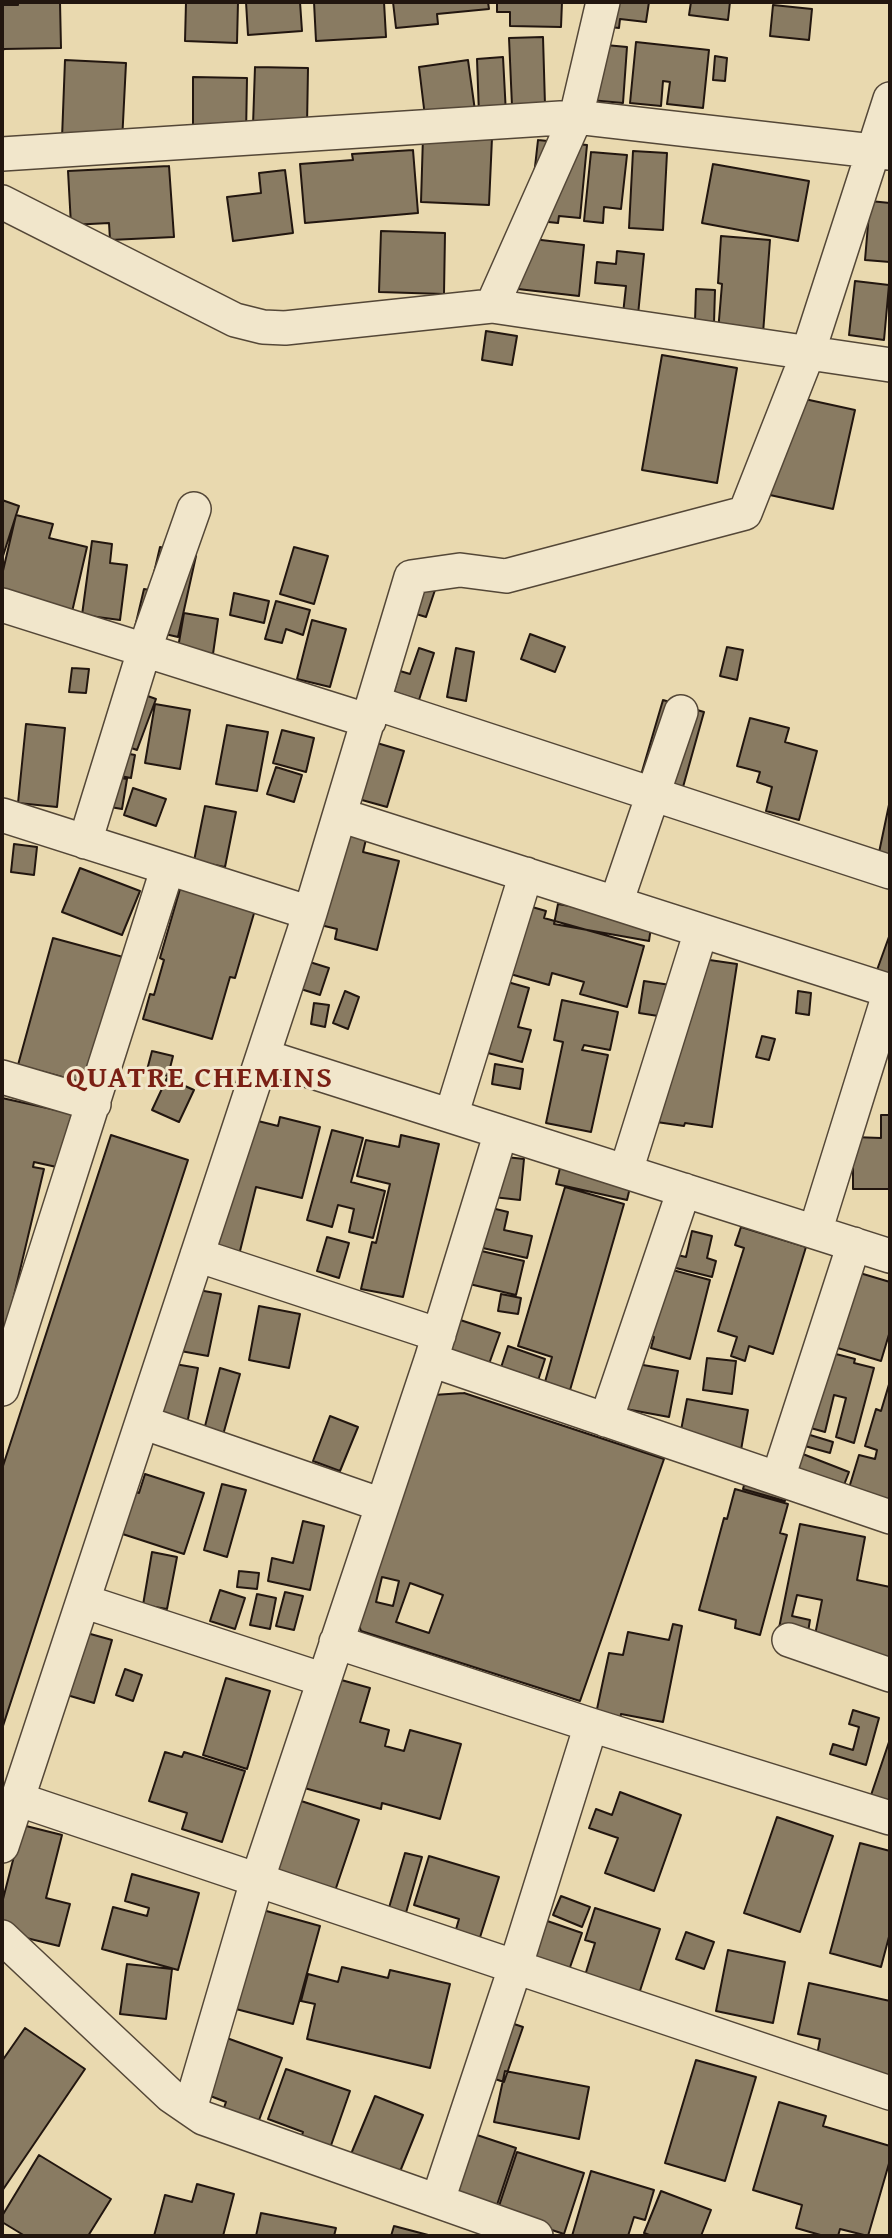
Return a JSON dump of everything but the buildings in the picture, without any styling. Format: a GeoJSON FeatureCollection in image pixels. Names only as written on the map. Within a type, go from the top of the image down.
{"type":"FeatureCollection","features":[{"type":"Feature","properties":{"kind":"street"},"geometry":{"type":"LineString","coordinates":[[492,306],[576,117],[603,2]]}},
{"type":"Feature","properties":{"kind":"street"},"geometry":{"type":"LineString","coordinates":[[2,1846],[310,913],[411,577],[460,570],[506,576],[744,513],[808,353],[882,152],[890,99]]}},
{"type":"Feature","properties":{"kind":"street"},"geometry":{"type":"LineString","coordinates":[[2,154],[576,117],[882,152]]}},
{"type":"Feature","properties":{"kind":"street"},"geometry":{"type":"LineString","coordinates":[[2,202],[235,320],[263,327],[285,328],[492,306],[890,365]]}},
{"type":"Feature","properties":{"kind":"street"},"geometry":{"type":"LineString","coordinates":[[85,842],[144,651],[194,509]]}},
{"type":"Feature","properties":{"kind":"street"},"geometry":{"type":"LineString","coordinates":[[2,605],[144,651],[372,712],[653,794],[890,872]]}},
{"type":"Feature","properties":{"kind":"street"},"geometry":{"type":"LineString","coordinates":[[616,903],[681,712]]}},
{"type":"Feature","properties":{"kind":"street"},"geometry":{"type":"LineString","coordinates":[[340,815],[890,991],[815,1232]]}},
{"type":"Feature","properties":{"kind":"street"},"geometry":{"type":"LineString","coordinates":[[2,816],[310,913]]}},
{"type":"Feature","properties":{"kind":"street"},"geometry":{"type":"LineString","coordinates":[[2,1389],[167,870]]}},
{"type":"Feature","properties":{"kind":"street"},"geometry":{"type":"LineString","coordinates":[[452,1116],[526,874]]}},
{"type":"Feature","properties":{"kind":"street"},"geometry":{"type":"LineString","coordinates":[[625,1171],[701,931]]}},
{"type":"Feature","properties":{"kind":"street"},"geometry":{"type":"LineString","coordinates":[[263,1056],[890,1256]]}},
{"type":"Feature","properties":{"kind":"street"},"geometry":{"type":"LineString","coordinates":[[2,1077],[94,1104]]}},
{"type":"Feature","properties":{"kind":"street"},"geometry":{"type":"LineString","coordinates":[[190,2109],[257,1881],[435,1347],[501,1132]]}},
{"type":"Feature","properties":{"kind":"street"},"geometry":{"type":"LineString","coordinates":[[606,1420],[684,1190]]}},
{"type":"Feature","properties":{"kind":"street"},"geometry":{"type":"LineString","coordinates":[[778,1478],[853,1244]]}},
{"type":"Feature","properties":{"kind":"street"},"geometry":{"type":"LineString","coordinates":[[197,1255],[435,1347],[606,1420],[890,1517]]}},
{"type":"Feature","properties":{"kind":"street"},"geometry":{"type":"LineString","coordinates":[[142,1422],[382,1505]]}},
{"type":"Feature","properties":{"kind":"street"},"geometry":{"type":"LineString","coordinates":[[83,1601],[324,1680]]}},
{"type":"Feature","properties":{"kind":"street"},"geometry":{"type":"LineString","coordinates":[[789,1640],[890,1675]]}},
{"type":"Feature","properties":{"kind":"street"},"geometry":{"type":"LineString","coordinates":[[336,1642],[890,1818]]}},
{"type":"Feature","properties":{"kind":"street"},"geometry":{"type":"LineString","coordinates":[[438,2200],[515,1968],[591,1725]]}},
{"type":"Feature","properties":{"kind":"street"},"geometry":{"type":"LineString","coordinates":[[17,1799],[890,2093]]}},
{"type":"Feature","properties":{"kind":"street"},"geometry":{"type":"LineString","coordinates":[[2,1937],[171,2096],[203,2118],[536,2236]]}},
{"type":"Feature","properties":{"kind":"district","name":"QUATRE CHEMINS"},"geometry":{"type":"Point","coordinates":[200,1079]}}]}
